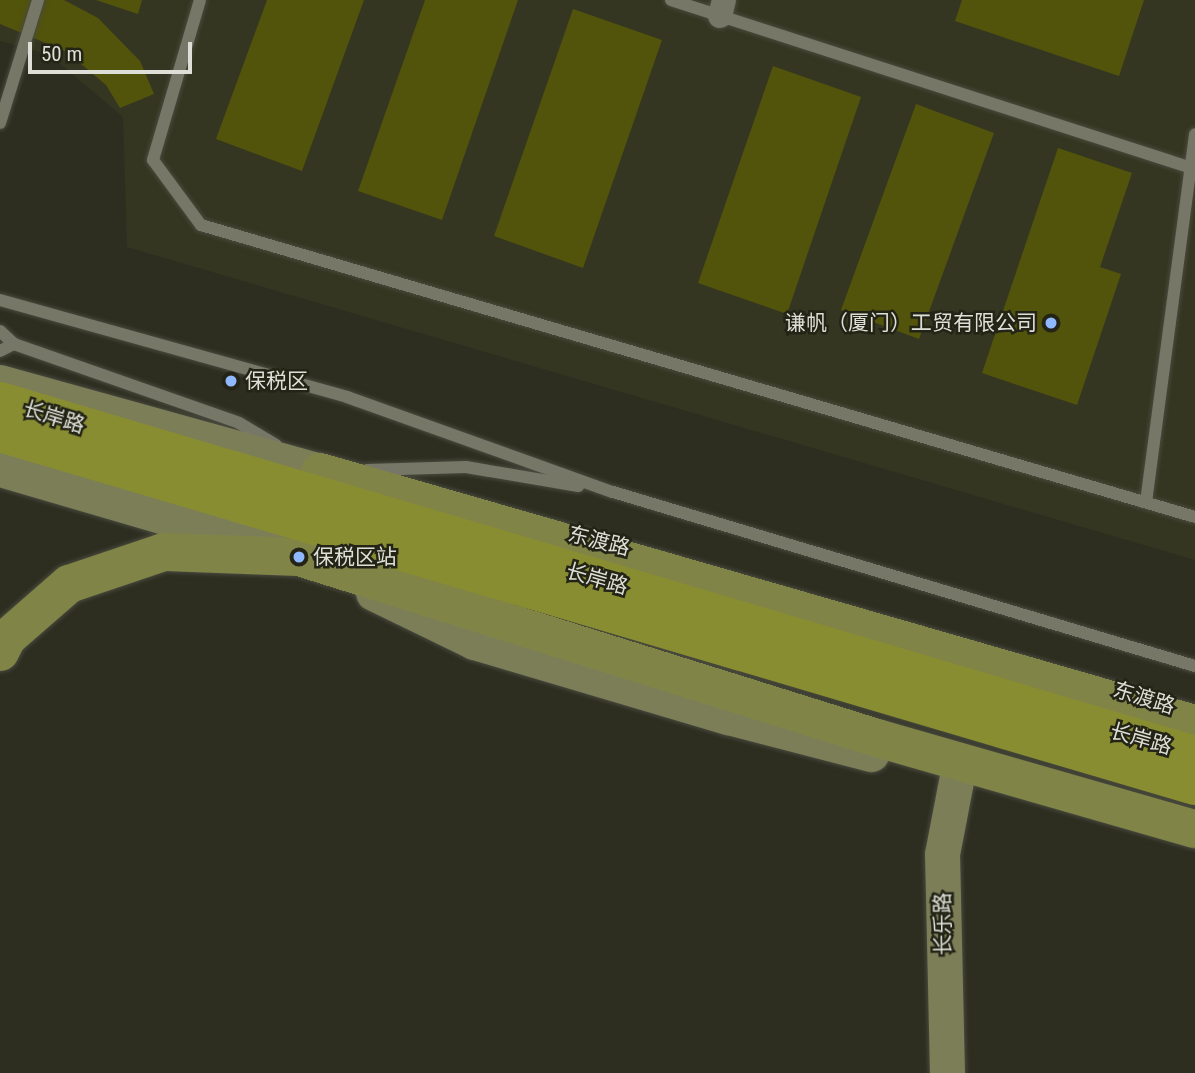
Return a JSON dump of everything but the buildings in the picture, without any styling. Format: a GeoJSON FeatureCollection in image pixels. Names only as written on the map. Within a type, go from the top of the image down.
{"type":"FeatureCollection","features":[{"type":"Feature","properties":{"kind":"highway","name":"长岸路"},"geometry":{"type":"LineString","coordinates":[[0,401],[1195,755]]}},
{"type":"Feature","properties":{"kind":"highway","name":"长岸路"},"geometry":{"type":"LineString","coordinates":[[0,433],[1195,786]]}},
{"type":"Feature","properties":{"kind":"main road","name":"东渡路"},"geometry":{"type":"LineString","coordinates":[[0,382],[320,472],[713,569],[1195,713]]}},
{"type":"Feature","properties":{"kind":"main road"},"geometry":{"type":"LineString","coordinates":[[0,469],[299,557],[877,738],[1195,829]]}},
{"type":"Feature","properties":{"kind":"main road"},"geometry":{"type":"LineString","coordinates":[[320,472],[1195,724]]}},
{"type":"Feature","properties":{"kind":"main road"},"geometry":{"type":"LineString","coordinates":[[0,652],[7,638],[69,584],[164,552],[299,557],[474,642],[728,717],[957,776],[1195,843]]}},
{"type":"Feature","properties":{"kind":"main road","name":"长乐路"},"geometry":{"type":"LineString","coordinates":[[947,1073],[942,854],[957,776]]}},
{"type":"Feature","properties":{"kind":"lane"},"geometry":{"type":"LineString","coordinates":[[0,123],[38,0]]}},
{"type":"Feature","properties":{"kind":"lane"},"geometry":{"type":"LineString","coordinates":[[200,0],[153,160],[201,225],[1195,517]]}},
{"type":"Feature","properties":{"kind":"lane"},"geometry":{"type":"LineString","coordinates":[[671,0],[722,8],[1193,169]]}},
{"type":"Feature","properties":{"kind":"lane"},"geometry":{"type":"LineString","coordinates":[[1146,502],[1193,169],[1195,134]]}},
{"type":"Feature","properties":{"kind":"lane"},"geometry":{"type":"LineString","coordinates":[[0,300],[347,397],[613,492],[1195,666]]}},
{"type":"Feature","properties":{"kind":"lane"},"geometry":{"type":"LineString","coordinates":[[0,331],[14,344],[239,423],[320,472],[466,467],[613,492]]}},
{"type":"Feature","properties":{"kind":"lane"},"geometry":{"type":"LineString","coordinates":[[0,351],[14,344]]}},
{"type":"Feature","properties":{"kind":"shaded area"},"geometry":{"type":"Polygon","coordinates":[[[0,0],[1195,0],[1195,560],[127,247],[123,117],[50,55],[0,41],[0,0]]]}},
{"type":"Feature","properties":{"kind":"place","name":"谦帆（厦门）工贸有限公司"},"geometry":{"type":"Point","coordinates":[1051,323]}},
{"type":"Feature","properties":{"kind":"place","name":"保税区"},"geometry":{"type":"Point","coordinates":[231,381]}},
{"type":"Feature","properties":{"kind":"place","name":"保税区站"},"geometry":{"type":"Point","coordinates":[299,557]}}]}
